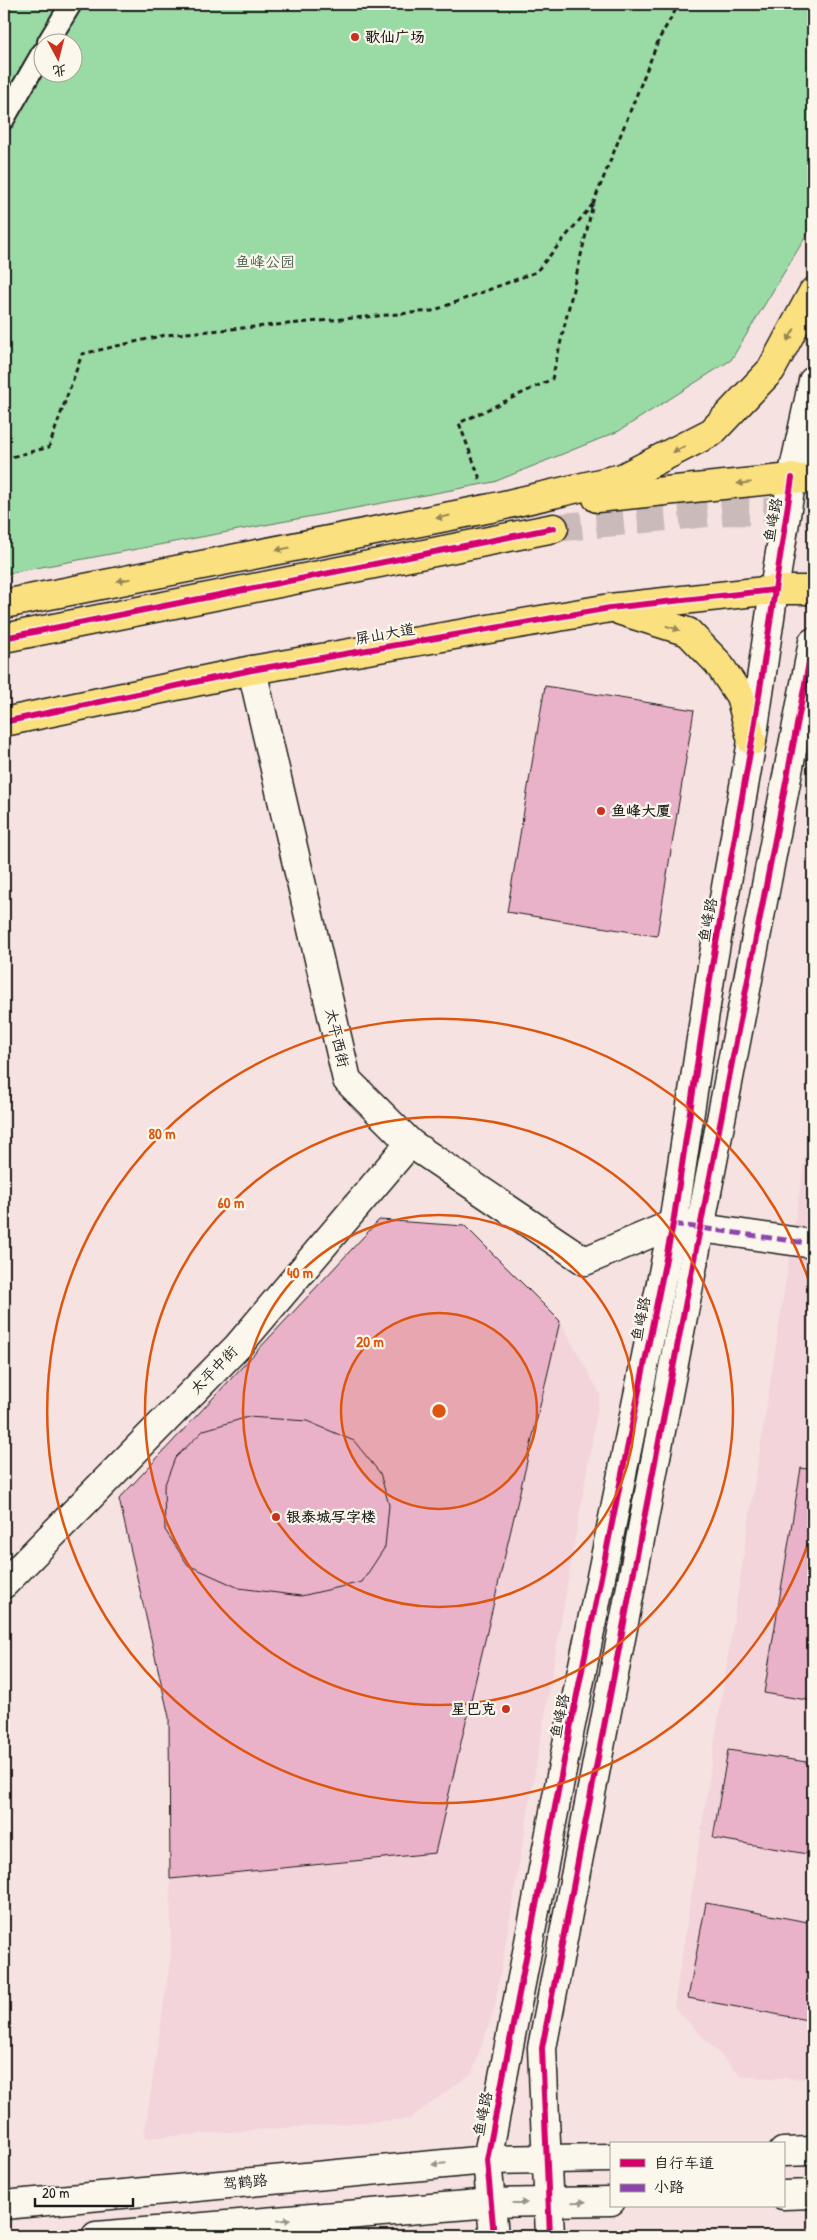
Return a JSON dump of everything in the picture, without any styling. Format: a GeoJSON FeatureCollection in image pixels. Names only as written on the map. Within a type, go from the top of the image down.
{"type":"FeatureCollection","features":[{"type":"Feature","properties":{"kind":"main road"},"geometry":{"type":"LineString","coordinates":[[4,604],[491,508],[622,478],[712,432],[771,370],[813,292]]}},
{"type":"Feature","properties":{"kind":"main road","name":"鱼峰路"},"geometry":{"type":"LineString","coordinates":[[494,2236],[487,2160],[570,1729],[673,1224],[712,966],[752,741],[774,590],[803,479],[813,380]]}},
{"type":"Feature","properties":{"kind":"main road"},"geometry":{"type":"LineString","coordinates":[[491,508],[803,479]]}},
{"type":"Feature","properties":{"kind":"main road"},"geometry":{"type":"LineString","coordinates":[[4,638],[554,528]]}},
{"type":"Feature","properties":{"kind":"main road","name":"屏山大道"},"geometry":{"type":"LineString","coordinates":[[4,722],[252,670],[610,608],[774,590],[813,590]]}},
{"type":"Feature","properties":{"kind":"main road"},"geometry":{"type":"LineString","coordinates":[[610,608],[688,632],[718,663],[740,696],[752,741]]}},
{"type":"Feature","properties":{"kind":"main road"},"geometry":{"type":"LineString","coordinates":[[550,2236],[542,2048],[813,642]]}},
{"type":"Feature","properties":{"kind":"main road","name":"太平西街"},"geometry":{"type":"LineString","coordinates":[[252,670],[347,1080],[410,1143],[585,1261],[673,1224]]}},
{"type":"Feature","properties":{"kind":"main road","name":"太平中街"},"geometry":{"type":"LineString","coordinates":[[4,1584],[238,1346],[410,1143]]}},
{"type":"Feature","properties":{"kind":"main road"},"geometry":{"type":"LineString","coordinates":[[673,1224],[813,1244]]}},
{"type":"Feature","properties":{"kind":"main road"},"geometry":{"type":"LineString","coordinates":[[784,2152],[813,2151]]}},
{"type":"Feature","properties":{"kind":"main road","name":"驾鹤路"},"geometry":{"type":"LineString","coordinates":[[4,2205],[487,2160],[610,2158]]}},
{"type":"Feature","properties":{"kind":"main road"},"geometry":{"type":"LineString","coordinates":[[784,2195],[813,2194]]}},
{"type":"Feature","properties":{"kind":"main road"},"geometry":{"type":"LineString","coordinates":[[96,2236],[491,2203],[610,2201]]}},
{"type":"Feature","properties":{"kind":"lane"},"geometry":{"type":"LineString","coordinates":[[54,32],[71,4]]}},
{"type":"Feature","properties":{"kind":"lane"},"geometry":{"type":"LineString","coordinates":[[4,119],[32,70]]}},
{"type":"Feature","properties":{"kind":"path"},"geometry":{"type":"LineString","coordinates":[[491,508],[459,423],[552,378],[594,204],[659,39],[679,4]]}},
{"type":"Feature","properties":{"kind":"path"},"geometry":{"type":"LineString","coordinates":[[4,459],[49,447],[82,354],[164,335],[432,311],[536,272],[594,204]]}},
{"type":"Feature","properties":{"kind":"shaded area"},"geometry":{"type":"Polygon","coordinates":[[[813,1105],[813,2079],[742,2077],[674,2007],[813,1105]]]}},
{"type":"Feature","properties":{"kind":"shaded area"},"geometry":{"type":"Polygon","coordinates":[[[379,1220],[465,1226],[560,1321],[600,1394],[494,2010],[472,2073],[409,2119],[144,2138],[171,1955],[169,1717],[119,1499],[379,1220]]]}},
{"type":"Feature","properties":{"kind":"green space","name":"鱼峰公园"},"geometry":{"type":"Polygon","coordinates":[[[4,4],[813,4],[813,209],[808,233],[731,360],[619,431],[494,482],[4,574],[4,4]]]}},
{"type":"Feature","properties":{"kind":"building","name":"鱼峰大厦"},"geometry":{"type":"Polygon","coordinates":[[[545,686],[694,710],[657,936],[507,912],[545,686]]]}},
{"type":"Feature","properties":{"kind":"building"},"geometry":{"type":"Polygon","coordinates":[[[379,1220],[465,1226],[560,1321],[435,1853],[170,1879],[169,1717],[119,1499],[379,1220]]]}},
{"type":"Feature","properties":{"kind":"building","name":"银泰城写字楼"},"geometry":{"type":"Polygon","coordinates":[[[248,1417],[307,1421],[354,1441],[380,1473],[389,1505],[385,1547],[362,1582],[301,1596],[239,1588],[188,1565],[165,1530],[164,1487],[175,1458],[204,1430],[248,1417]]]}},
{"type":"Feature","properties":{"kind":"building"},"geometry":{"type":"Polygon","coordinates":[[[801,1468],[813,1470],[813,1701],[764,1693],[801,1468]]]}},
{"type":"Feature","properties":{"kind":"building"},"geometry":{"type":"Polygon","coordinates":[[[728,1750],[813,1763],[813,1855],[713,1838],[728,1750]]]}},
{"type":"Feature","properties":{"kind":"building"},"geometry":{"type":"Polygon","coordinates":[[[706,1903],[813,1923],[813,2021],[688,1998],[706,1903]]]}},
{"type":"Feature","properties":{"kind":"tunnel"},"geometry":{"type":"LineString","coordinates":[[554,528],[728,511],[813,513]]}},
{"type":"Feature","properties":{"kind":"marked path"},"geometry":{"type":"LineString","coordinates":[[673,1224],[813,1244]]}},
{"type":"Feature","properties":{"kind":"cycle path"},"geometry":{"type":"LineString","coordinates":[[494,2236],[487,2160],[570,1729],[673,1224],[712,966],[752,741],[792,478]]}},
{"type":"Feature","properties":{"kind":"cycle path"},"geometry":{"type":"LineString","coordinates":[[4,638],[554,528]]}},
{"type":"Feature","properties":{"kind":"cycle path"},"geometry":{"type":"LineString","coordinates":[[4,722],[252,670],[610,608],[774,590]]}},
{"type":"Feature","properties":{"kind":"cycle path"},"geometry":{"type":"LineString","coordinates":[[550,2236],[542,2048],[813,642]]}},
{"type":"Feature","properties":{"kind":"place","name":"歌仙广场"},"geometry":{"type":"Point","coordinates":[355,37]}},
{"type":"Feature","properties":{"kind":"place","name":"鱼峰大厦"},"geometry":{"type":"Point","coordinates":[601,811]}},
{"type":"Feature","properties":{"kind":"place","name":"银泰城写字楼"},"geometry":{"type":"Point","coordinates":[276,1517]}},
{"type":"Feature","properties":{"kind":"place","name":"星巴克"},"geometry":{"type":"Point","coordinates":[506,1709]}}]}
